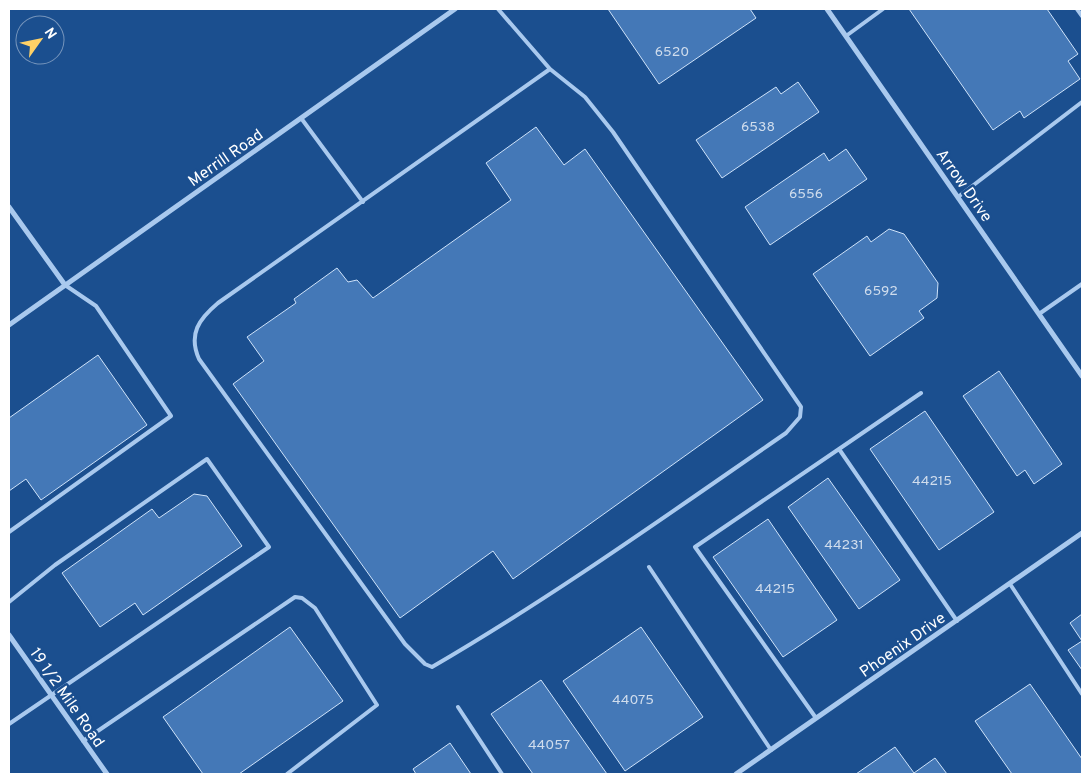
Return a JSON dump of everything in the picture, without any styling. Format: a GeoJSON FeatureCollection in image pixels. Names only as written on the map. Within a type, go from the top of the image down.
{"type":"FeatureCollection","features":[{"type":"Feature","properties":{"kind":"street","name":"Merrill Road"},"geometry":{"type":"LineString","coordinates":[[9,325],[455,9]]}},
{"type":"Feature","properties":{"kind":"street","name":"Arrow Drive"},"geometry":{"type":"LineString","coordinates":[[827,9],[1082,376]]}},
{"type":"Feature","properties":{"kind":"street"},"geometry":{"type":"LineString","coordinates":[[9,207],[65,285]]}},
{"type":"Feature","properties":{"kind":"street","name":"Phoenix Drive"},"geometry":{"type":"LineString","coordinates":[[736,774],[1082,533]]}},
{"type":"Feature","properties":{"kind":"street","name":"19 1/2 Mile Road"},"geometry":{"type":"LineString","coordinates":[[9,635],[106,774]]}},
{"type":"Feature","properties":{"kind":"lane"},"geometry":{"type":"LineString","coordinates":[[498,9],[550,69],[585,97],[613,132],[801,407],[800,417],[786,433],[615,550],[477,641],[432,667],[425,664],[405,644],[199,359],[194,347],[195,335],[204,314],[550,69]]}},
{"type":"Feature","properties":{"kind":"lane"},"geometry":{"type":"LineString","coordinates":[[846,36],[883,9]]}},
{"type":"Feature","properties":{"kind":"lane"},"geometry":{"type":"LineString","coordinates":[[1077,9],[1082,16]]}},
{"type":"Feature","properties":{"kind":"lane"},"geometry":{"type":"LineString","coordinates":[[958,197],[1082,102]]}},
{"type":"Feature","properties":{"kind":"lane"},"geometry":{"type":"LineString","coordinates":[[301,118],[364,202]]}},
{"type":"Feature","properties":{"kind":"lane"},"geometry":{"type":"LineString","coordinates":[[1039,314],[1082,284]]}},
{"type":"Feature","properties":{"kind":"lane"},"geometry":{"type":"LineString","coordinates":[[9,532],[171,416],[96,306],[65,285]]}},
{"type":"Feature","properties":{"kind":"lane"},"geometry":{"type":"LineString","coordinates":[[816,718],[695,547],[921,393]]}},
{"type":"Feature","properties":{"kind":"lane"},"geometry":{"type":"LineString","coordinates":[[839,449],[957,621]]}},
{"type":"Feature","properties":{"kind":"lane"},"geometry":{"type":"LineString","coordinates":[[9,602],[55,565],[206,459],[269,547],[9,724]]}},
{"type":"Feature","properties":{"kind":"lane"},"geometry":{"type":"LineString","coordinates":[[649,567],[771,750]]}},
{"type":"Feature","properties":{"kind":"lane"},"geometry":{"type":"LineString","coordinates":[[1010,584],[1082,694]]}},
{"type":"Feature","properties":{"kind":"lane"},"geometry":{"type":"LineString","coordinates":[[84,742],[295,597],[302,598],[315,608],[377,705],[287,774]]}},
{"type":"Feature","properties":{"kind":"lane"},"geometry":{"type":"LineString","coordinates":[[458,707],[502,774]]}},
{"type":"Feature","properties":{"kind":"building"},"geometry":{"type":"Polygon","coordinates":[[[608,9],[750,9],[756,18],[659,84],[608,9]]]}},
{"type":"Feature","properties":{"kind":"building"},"geometry":{"type":"Polygon","coordinates":[[[909,9],[1047,9],[1078,54],[1068,61],[1080,79],[1024,118],[1020,111],[993,130],[909,9]]]}},
{"type":"Feature","properties":{"kind":"building"},"geometry":{"type":"Polygon","coordinates":[[[798,82],[819,112],[722,178],[696,140],[776,87],[781,94],[798,82]]]}},
{"type":"Feature","properties":{"kind":"building"},"geometry":{"type":"Polygon","coordinates":[[[536,127],[564,165],[585,149],[763,400],[513,579],[493,551],[400,618],[233,384],[264,361],[247,337],[296,303],[294,299],[337,268],[348,282],[357,280],[373,298],[511,200],[486,163],[536,127]]]}},
{"type":"Feature","properties":{"kind":"building"},"geometry":{"type":"Polygon","coordinates":[[[846,149],[867,179],[770,245],[745,207],[824,153],[829,161],[846,149]]]}},
{"type":"Feature","properties":{"kind":"building"},"geometry":{"type":"Polygon","coordinates":[[[889,229],[904,234],[938,283],[937,298],[919,311],[924,318],[870,356],[813,274],[867,236],[871,242],[889,229]]]}},
{"type":"Feature","properties":{"kind":"building"},"geometry":{"type":"Polygon","coordinates":[[[98,355],[147,425],[41,500],[26,479],[9,491],[9,418],[98,355]]]}},
{"type":"Feature","properties":{"kind":"building"},"geometry":{"type":"Polygon","coordinates":[[[999,371],[1062,464],[1034,484],[1025,470],[1017,476],[963,396],[999,371]]]}},
{"type":"Feature","properties":{"kind":"building"},"geometry":{"type":"Polygon","coordinates":[[[925,411],[994,512],[939,550],[870,449],[925,411]]]}},
{"type":"Feature","properties":{"kind":"building"},"geometry":{"type":"Polygon","coordinates":[[[828,478],[900,580],[859,609],[788,507],[828,478]]]}},
{"type":"Feature","properties":{"kind":"building"},"geometry":{"type":"Polygon","coordinates":[[[194,494],[207,496],[242,546],[143,615],[135,603],[100,627],[62,573],[152,509],[159,518],[194,494]]]}},
{"type":"Feature","properties":{"kind":"building"},"geometry":{"type":"Polygon","coordinates":[[[768,519],[837,620],[783,657],[713,557],[768,519]]]}},
{"type":"Feature","properties":{"kind":"building"},"geometry":{"type":"Polygon","coordinates":[[[1082,614],[1082,641],[1070,623],[1082,614]]]}},
{"type":"Feature","properties":{"kind":"building"},"geometry":{"type":"Polygon","coordinates":[[[290,627],[343,701],[239,774],[203,774],[163,717],[290,627]]]}},
{"type":"Feature","properties":{"kind":"building"},"geometry":{"type":"Polygon","coordinates":[[[641,627],[703,717],[625,771],[563,681],[641,627]]]}},
{"type":"Feature","properties":{"kind":"building"},"geometry":{"type":"Polygon","coordinates":[[[1082,641],[1082,670],[1068,650],[1082,641]]]}},
{"type":"Feature","properties":{"kind":"building"},"geometry":{"type":"Polygon","coordinates":[[[541,680],[607,774],[533,774],[491,714],[541,680]]]}},
{"type":"Feature","properties":{"kind":"building"},"geometry":{"type":"Polygon","coordinates":[[[1030,684],[1082,759],[1082,774],[1012,774],[975,721],[1030,684]]]}},
{"type":"Feature","properties":{"kind":"building"},"geometry":{"type":"Polygon","coordinates":[[[450,743],[471,774],[416,774],[413,769],[450,743]]]}},
{"type":"Feature","properties":{"kind":"building"},"geometry":{"type":"Polygon","coordinates":[[[895,747],[914,773],[935,758],[947,774],[856,774],[895,747]]]}}]}
